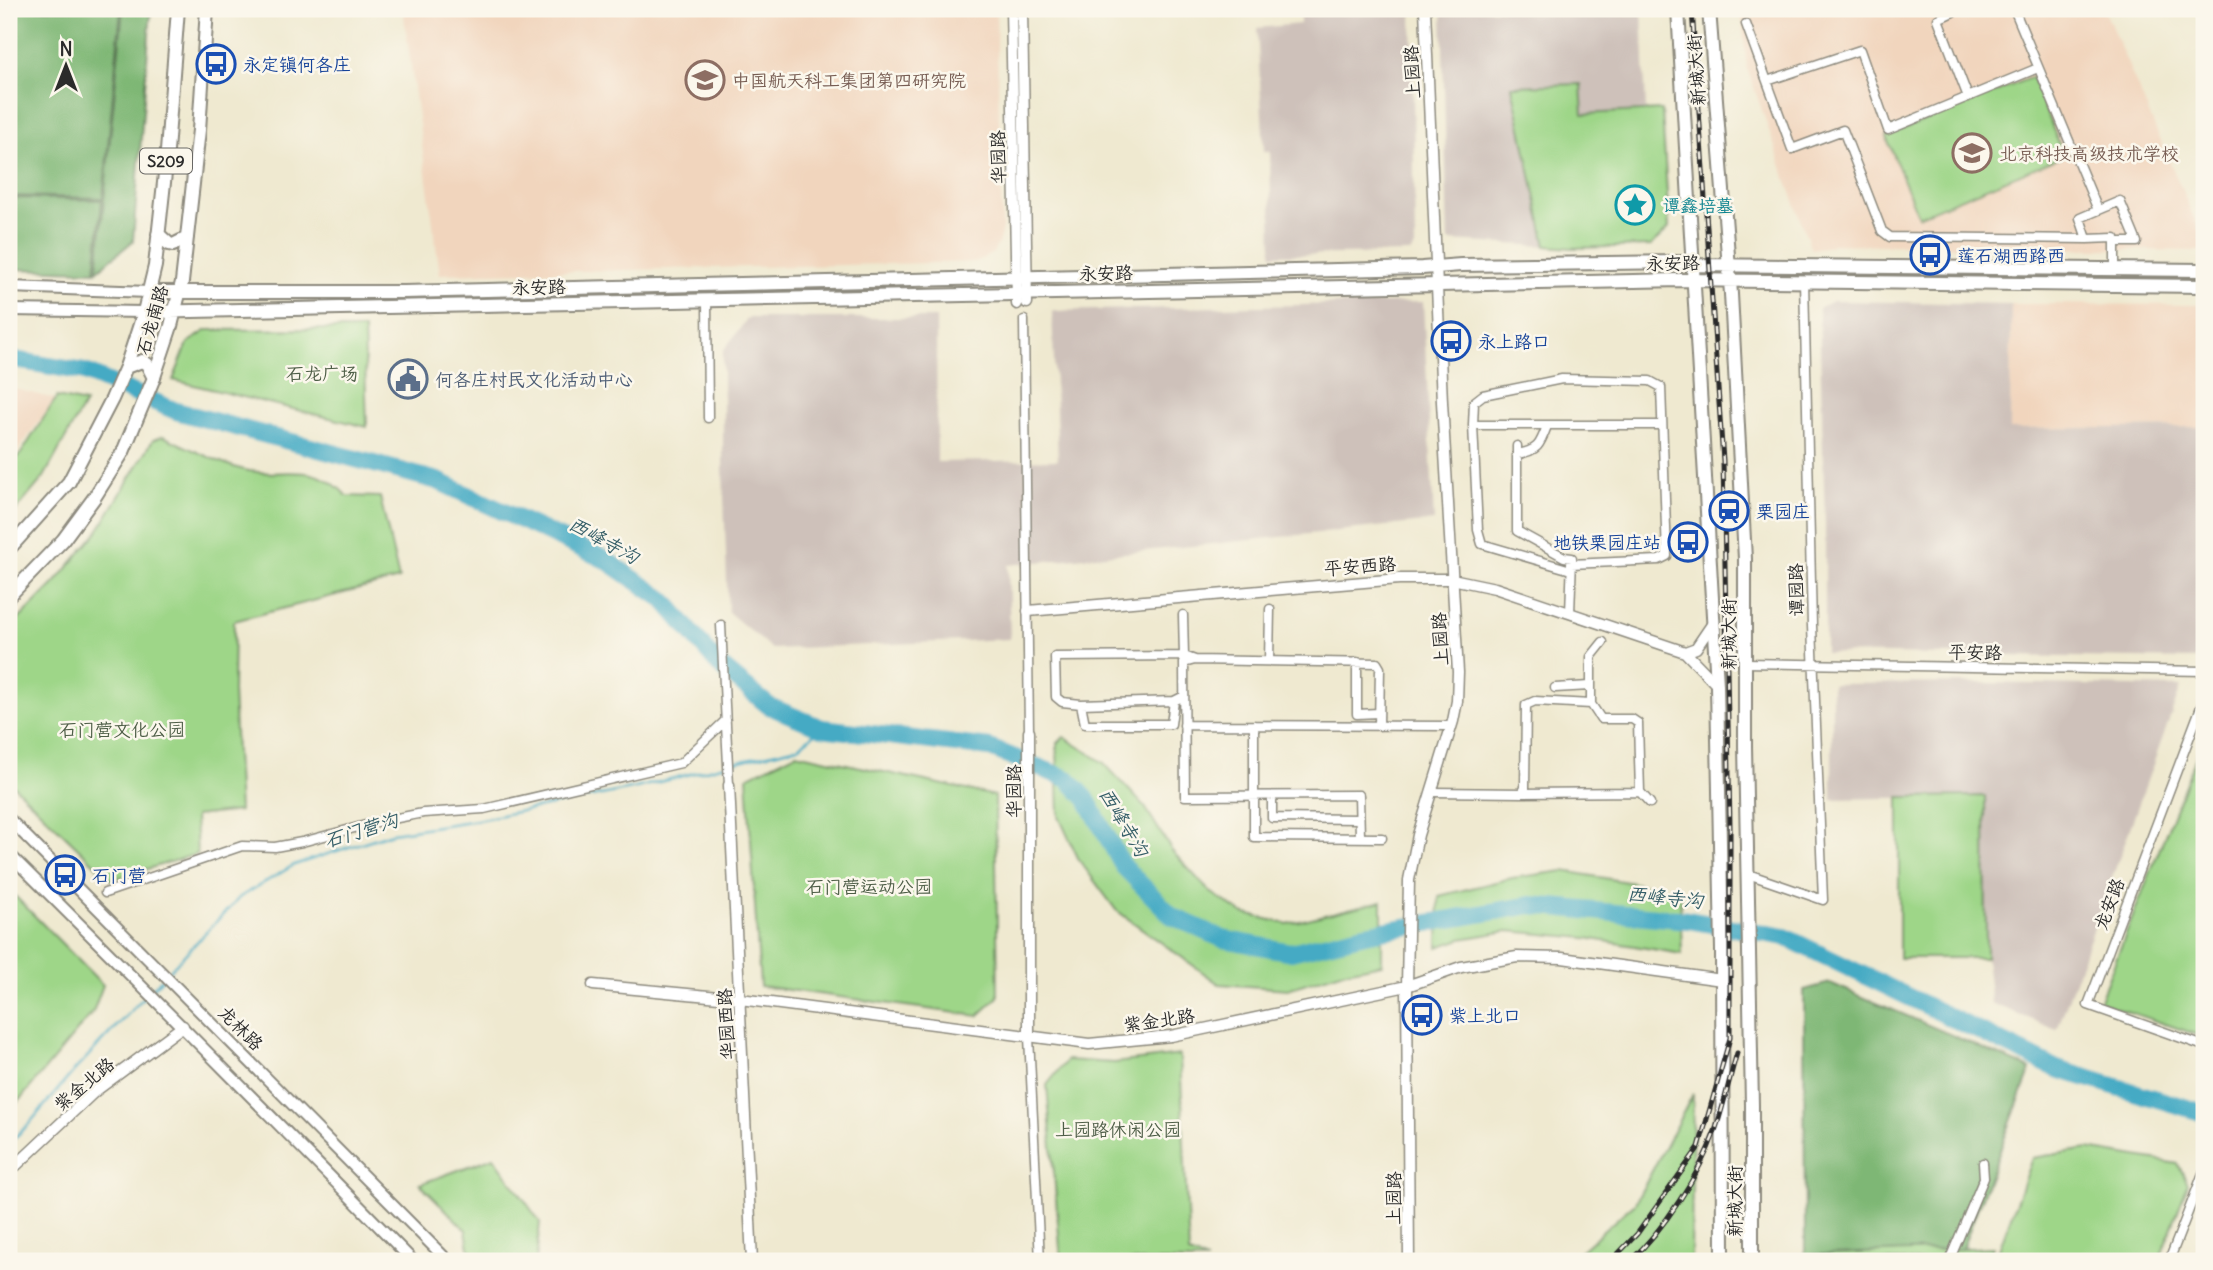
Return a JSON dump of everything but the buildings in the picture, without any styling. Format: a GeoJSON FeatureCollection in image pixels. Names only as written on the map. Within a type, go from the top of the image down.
{"type":"FeatureCollection","features":[{"type":"Feature","properties":{"kind":"main road","name":"石龙南路"},"geometry":{"type":"LineString","coordinates":[[9,549],[69,482],[112,399],[144,312],[158,233],[178,9]]}},
{"type":"Feature","properties":{"kind":"main road","name":"石龙南路"},"geometry":{"type":"LineString","coordinates":[[9,596],[63,540],[94,498],[123,452],[154,379],[175,311],[187,238],[199,130],[207,9]]}},
{"type":"Feature","properties":{"kind":"main road","name":"新城大街"},"geometry":{"type":"LineString","coordinates":[[1678,9],[1717,685],[1722,950],[1723,1261]]}},
{"type":"Feature","properties":{"kind":"main road","name":"新城大街"},"geometry":{"type":"LineString","coordinates":[[1709,9],[1730,279],[1745,559],[1752,1261]]}},
{"type":"Feature","properties":{"kind":"main road"},"geometry":{"type":"LineString","coordinates":[[158,233],[173,245],[187,238]]}},
{"type":"Feature","properties":{"kind":"main road","name":"永安路"},"geometry":{"type":"LineString","coordinates":[[149,292],[417,292],[1680,262],[1693,265],[2204,270]]}},
{"type":"Feature","properties":{"kind":"main road","name":"永安路"},"geometry":{"type":"LineString","coordinates":[[9,310],[144,312],[707,300],[1022,298],[1438,284],[1730,279],[2204,286]]}},
{"type":"Feature","properties":{"kind":"main road"},"geometry":{"type":"LineString","coordinates":[[9,287],[149,292]]}},
{"type":"Feature","properties":{"kind":"main road"},"geometry":{"type":"LineString","coordinates":[[126,367],[142,361],[147,364],[154,379]]}},
{"type":"Feature","properties":{"kind":"main road","name":"龙林路"},"geometry":{"type":"LineString","coordinates":[[9,819],[448,1261]]}},
{"type":"Feature","properties":{"kind":"main road"},"geometry":{"type":"LineString","coordinates":[[9,854],[413,1261]]}},
{"type":"Feature","properties":{"kind":"street","name":"华园路"},"geometry":{"type":"LineString","coordinates":[[1010,9],[1022,278]]}},
{"type":"Feature","properties":{"kind":"street","name":"华园路"},"geometry":{"type":"LineString","coordinates":[[1022,9],[1022,298]]}},
{"type":"Feature","properties":{"kind":"street","name":"上园路"},"geometry":{"type":"LineString","coordinates":[[1409,1261],[1409,887],[1413,853],[1457,701],[1458,672],[1442,402],[1425,9]]}},
{"type":"Feature","properties":{"kind":"street"},"geometry":{"type":"LineString","coordinates":[[1955,9],[1938,19],[1968,97]]}},
{"type":"Feature","properties":{"kind":"street"},"geometry":{"type":"LineString","coordinates":[[2014,9],[2098,210]]}},
{"type":"Feature","properties":{"kind":"street"},"geometry":{"type":"LineString","coordinates":[[1746,24],[1792,149],[1843,130],[1882,232],[1890,237],[2115,238],[2115,268]]}},
{"type":"Feature","properties":{"kind":"street"},"geometry":{"type":"LineString","coordinates":[[1767,81],[1860,50],[1888,130],[2038,68]]}},
{"type":"Feature","properties":{"kind":"street"},"geometry":{"type":"LineString","coordinates":[[2087,239],[2080,218],[2120,201],[2137,242],[2115,242]]}},
{"type":"Feature","properties":{"kind":"street","name":"谭园路"},"geometry":{"type":"LineString","coordinates":[[1748,874],[1823,900],[1804,280]]}},
{"type":"Feature","properties":{"kind":"street"},"geometry":{"type":"LineString","coordinates":[[707,300],[708,418]]}},
{"type":"Feature","properties":{"kind":"street","name":"华园路"},"geometry":{"type":"LineString","coordinates":[[1024,320],[1029,732],[1029,1037],[1040,1261]]}},
{"type":"Feature","properties":{"kind":"street"},"geometry":{"type":"LineString","coordinates":[[1562,379],[1650,381],[1661,387],[1667,556],[1659,560],[1571,567],[1482,544],[1478,530],[1473,425],[1474,402],[1483,395],[1562,379]]}},
{"type":"Feature","properties":{"kind":"street"},"geometry":{"type":"LineString","coordinates":[[1473,425],[1661,425]]}},
{"type":"Feature","properties":{"kind":"street"},"geometry":{"type":"LineString","coordinates":[[1547,426],[1537,447],[1530,452],[1517,450],[1517,531],[1564,557],[1572,558],[1570,613]]}},
{"type":"Feature","properties":{"kind":"street","name":"平安西路"},"geometry":{"type":"LineString","coordinates":[[1028,611],[1386,580],[1452,579],[1495,588],[1685,652]]}},
{"type":"Feature","properties":{"kind":"street"},"geometry":{"type":"LineString","coordinates":[[1269,661],[1270,609]]}},
{"type":"Feature","properties":{"kind":"street"},"geometry":{"type":"LineString","coordinates":[[1183,615],[1184,656]]}},
{"type":"Feature","properties":{"kind":"street"},"geometry":{"type":"LineString","coordinates":[[1713,622],[1696,648],[1685,652],[1717,685]]}},
{"type":"Feature","properties":{"kind":"street"},"geometry":{"type":"LineString","coordinates":[[721,625],[729,785]]}},
{"type":"Feature","properties":{"kind":"street"},"geometry":{"type":"LineString","coordinates":[[1603,642],[1591,657],[1591,704],[1601,719],[1632,719],[1638,723],[1640,792],[1650,803]]}},
{"type":"Feature","properties":{"kind":"street"},"geometry":{"type":"LineString","coordinates":[[1184,696],[1174,701],[1081,705],[1062,702],[1056,697],[1055,657],[1184,656],[1195,660]]}},
{"type":"Feature","properties":{"kind":"street"},"geometry":{"type":"LineString","coordinates":[[1360,837],[1359,795],[1185,796],[1184,663],[1195,660],[1377,663],[1380,668],[1378,726]]}},
{"type":"Feature","properties":{"kind":"street"},"geometry":{"type":"LineString","coordinates":[[1357,662],[1357,714],[1379,713]]}},
{"type":"Feature","properties":{"kind":"street","name":"平安路"},"geometry":{"type":"LineString","coordinates":[[1746,663],[2204,671]]}},
{"type":"Feature","properties":{"kind":"street"},"geometry":{"type":"LineString","coordinates":[[1555,688],[1590,686]]}},
{"type":"Feature","properties":{"kind":"street","name":"龙安路"},"geometry":{"type":"LineString","coordinates":[[2204,699],[2088,1005],[2204,1045]]}},
{"type":"Feature","properties":{"kind":"street"},"geometry":{"type":"LineString","coordinates":[[1081,705],[1085,724],[1171,724],[1174,701]]}},
{"type":"Feature","properties":{"kind":"street"},"geometry":{"type":"LineString","coordinates":[[1522,793],[1525,789],[1525,705],[1535,701],[1591,704]]}},
{"type":"Feature","properties":{"kind":"street"},"geometry":{"type":"LineString","coordinates":[[105,893],[242,846],[275,847],[423,813],[484,809],[681,763],[726,720]]}},
{"type":"Feature","properties":{"kind":"street"},"geometry":{"type":"LineString","coordinates":[[1184,725],[1451,726]]}},
{"type":"Feature","properties":{"kind":"street"},"geometry":{"type":"LineString","coordinates":[[1254,725],[1254,836],[1382,838]]}},
{"type":"Feature","properties":{"kind":"street","name":"华园西路"},"geometry":{"type":"LineString","coordinates":[[729,785],[752,1261]]}},
{"type":"Feature","properties":{"kind":"street"},"geometry":{"type":"LineString","coordinates":[[1431,792],[1640,792]]}},
{"type":"Feature","properties":{"kind":"street"},"geometry":{"type":"LineString","coordinates":[[1272,796],[1272,818],[1359,819]]}},
{"type":"Feature","properties":{"kind":"street","name":"紫金北路"},"geometry":{"type":"LineString","coordinates":[[593,985],[740,999],[1089,1044],[1161,1038],[1407,986],[1461,967],[1517,957],[1562,958],[1722,979]]}},
{"type":"Feature","properties":{"kind":"street","name":"紫金北路"},"geometry":{"type":"LineString","coordinates":[[9,1172],[94,1092],[183,1027]]}},
{"type":"Feature","properties":{"kind":"street"},"geometry":{"type":"LineString","coordinates":[[1950,1261],[1984,1178],[1983,1163]]}},
{"type":"Feature","properties":{"kind":"street"},"geometry":{"type":"LineString","coordinates":[[2169,1261],[2204,1171]]}},
{"type":"Feature","properties":{"kind":"shaded area","name":"中国航天科工集团第四研究院"},"geometry":{"type":"Polygon","coordinates":[[[403,9],[996,9],[1002,228],[998,244],[993,253],[976,262],[440,274],[403,9]]]}},
{"type":"Feature","properties":{"kind":"shaded area"},"geometry":{"type":"Polygon","coordinates":[[[1300,9],[1412,9],[1415,247],[1410,253],[1272,255],[1270,152],[1264,151],[1257,28],[1300,24],[1300,9]]]}},
{"type":"Feature","properties":{"kind":"shaded area"},"geometry":{"type":"Polygon","coordinates":[[[1442,9],[1642,9],[1646,111],[1583,114],[1580,84],[1512,87],[1546,246],[1448,241],[1442,9]]]}},
{"type":"Feature","properties":{"kind":"shaded area","name":"北京科技高级技术学校"},"geometry":{"type":"Polygon","coordinates":[[[1741,9],[2104,9],[2203,239],[2204,251],[1831,244],[1811,249],[1747,68],[1741,9]]]}},
{"type":"Feature","properties":{"kind":"shaded area"},"geometry":{"type":"Polygon","coordinates":[[[1832,301],[2011,304],[2010,429],[2204,427],[2204,637],[2196,659],[1825,653],[1825,523],[1819,308],[1832,301]]]}},
{"type":"Feature","properties":{"kind":"shaded area"},"geometry":{"type":"Polygon","coordinates":[[[1423,302],[1434,521],[1008,565],[1010,639],[772,649],[728,612],[723,468],[723,351],[748,318],[936,318],[937,462],[1058,460],[1052,311],[1423,302]]]}},
{"type":"Feature","properties":{"kind":"shaded area"},"geometry":{"type":"Polygon","coordinates":[[[2011,304],[2204,305],[2204,427],[2010,429],[2011,304]]]}},
{"type":"Feature","properties":{"kind":"shaded area"},"geometry":{"type":"Polygon","coordinates":[[[9,389],[55,399],[9,463],[9,389]]]}},
{"type":"Feature","properties":{"kind":"shaded area"},"geometry":{"type":"Polygon","coordinates":[[[1982,683],[2181,687],[2057,1030],[1991,1003],[1986,958],[1985,796],[1832,799],[1832,684],[1982,683]]]}},
{"type":"Feature","properties":{"kind":"green space"},"geometry":{"type":"Polygon","coordinates":[[[9,9],[121,9],[103,198],[9,196],[9,9]]]}},
{"type":"Feature","properties":{"kind":"green space"},"geometry":{"type":"Polygon","coordinates":[[[123,9],[151,9],[133,241],[97,271],[123,9]]]}},
{"type":"Feature","properties":{"kind":"green space"},"geometry":{"type":"Polygon","coordinates":[[[2032,77],[2064,156],[1918,216],[1886,136],[2032,77]]]}},
{"type":"Feature","properties":{"kind":"green space"},"geometry":{"type":"Polygon","coordinates":[[[1581,84],[1583,114],[1662,110],[1669,228],[1651,246],[1546,246],[1512,86],[1581,84]]]}},
{"type":"Feature","properties":{"kind":"green space"},"geometry":{"type":"Polygon","coordinates":[[[9,198],[102,200],[95,271],[9,269],[9,198]]]}},
{"type":"Feature","properties":{"kind":"green space","name":"石龙广场"},"geometry":{"type":"Polygon","coordinates":[[[364,329],[367,427],[173,380],[188,343],[207,330],[364,329]]]}},
{"type":"Feature","properties":{"kind":"green space"},"geometry":{"type":"Polygon","coordinates":[[[57,397],[85,403],[44,477],[9,519],[9,467],[20,455],[57,397]]]}},
{"type":"Feature","properties":{"kind":"green space","name":"石门营文化公园"},"geometry":{"type":"Polygon","coordinates":[[[163,436],[237,468],[253,472],[308,473],[333,484],[347,496],[380,497],[399,579],[234,621],[233,692],[239,811],[195,816],[197,854],[111,880],[9,781],[9,629],[55,583],[98,531],[153,440],[163,436]]]}},
{"type":"Feature","properties":{"kind":"green space"},"geometry":{"type":"Polygon","coordinates":[[[1064,737],[1104,763],[1145,807],[1172,851],[1209,891],[1242,913],[1287,924],[1382,901],[1382,964],[1341,972],[1288,989],[1219,984],[1116,910],[1079,860],[1059,817],[1057,744],[1064,737]]]}},
{"type":"Feature","properties":{"kind":"green space"},"geometry":{"type":"Polygon","coordinates":[[[2204,737],[2204,1037],[2099,1002],[2204,737]]]}},
{"type":"Feature","properties":{"kind":"green space","name":"石门营运动公园"},"geometry":{"type":"Polygon","coordinates":[[[796,753],[995,796],[998,997],[978,1016],[760,986],[747,777],[796,753]]]}},
{"type":"Feature","properties":{"kind":"green space"},"geometry":{"type":"Polygon","coordinates":[[[1985,796],[1986,958],[1899,958],[1899,797],[1985,796]]]}},
{"type":"Feature","properties":{"kind":"green space"},"geometry":{"type":"Polygon","coordinates":[[[1564,871],[1633,883],[1680,895],[1682,954],[1586,938],[1508,931],[1461,939],[1438,947],[1439,896],[1512,878],[1564,871]]]}},
{"type":"Feature","properties":{"kind":"green space"},"geometry":{"type":"Polygon","coordinates":[[[9,890],[103,985],[93,1012],[9,1113],[9,890]]]}},
{"type":"Feature","properties":{"kind":"green space"},"geometry":{"type":"Polygon","coordinates":[[[1830,983],[2031,1069],[1962,1249],[1805,1255],[1804,990],[1830,983]]]}},
{"type":"Feature","properties":{"kind":"green space","name":"上园路休闲公园"},"geometry":{"type":"Polygon","coordinates":[[[1180,1055],[1189,1254],[1207,1261],[1061,1261],[1047,1085],[1067,1060],[1114,1063],[1180,1055]]]}},
{"type":"Feature","properties":{"kind":"green space"},"geometry":{"type":"Polygon","coordinates":[[[1693,1094],[1691,1261],[1569,1261],[1635,1203],[1693,1094]]]}},
{"type":"Feature","properties":{"kind":"green space"},"geometry":{"type":"Polygon","coordinates":[[[2088,1149],[2178,1164],[2188,1184],[2159,1261],[1995,1261],[2032,1158],[2088,1149]]]}},
{"type":"Feature","properties":{"kind":"green space"},"geometry":{"type":"Polygon","coordinates":[[[494,1157],[540,1222],[536,1261],[478,1261],[469,1248],[466,1230],[420,1184],[494,1157]]]}},
{"type":"Feature","properties":{"kind":"green space"},"geometry":{"type":"Polygon","coordinates":[[[1993,1247],[1989,1261],[1805,1261],[1805,1255],[1993,1247]]]}},
{"type":"Feature","properties":{"kind":"waterway","name":"西峰寺沟"},"geometry":{"type":"LineString","coordinates":[[9,359],[85,372],[176,411],[438,481],[606,560],[664,600],[718,664],[769,706],[822,728],[990,748],[1068,779],[1086,798],[1123,866],[1172,916],[1223,939],[1291,952],[1365,934],[1531,905],[1688,920],[1785,937],[2057,1069],[2204,1113]]}},
{"type":"Feature","properties":{"kind":"waterway","name":"石门营沟"},"geometry":{"type":"LineString","coordinates":[[731,763],[798,747],[822,728]]}},
{"type":"Feature","properties":{"kind":"waterway","name":"石门营沟"},"geometry":{"type":"LineString","coordinates":[[166,974],[240,897],[294,865],[392,833],[477,820],[636,788],[725,765]]}},
{"type":"Feature","properties":{"kind":"waterway","name":"石门营沟"},"geometry":{"type":"LineString","coordinates":[[152,989],[162,979]]}},
{"type":"Feature","properties":{"kind":"waterway","name":"石门营沟"},"geometry":{"type":"LineString","coordinates":[[9,1143],[147,994]]}},
{"type":"Feature","properties":{"kind":"railway"},"geometry":{"type":"LineString","coordinates":[[1611,1261],[1637,1234],[1699,1147],[1730,1038],[1730,826],[1723,461],[1692,9]]}},
{"type":"Feature","properties":{"kind":"railway"},"geometry":{"type":"LineString","coordinates":[[1630,1261],[1668,1218],[1700,1166],[1718,1122],[1737,1053]]}},
{"type":"Feature","properties":{"kind":"place","name":"永定镇何各庄"},"geometry":{"type":"Point","coordinates":[216,64]}},
{"type":"Feature","properties":{"kind":"place","name":"中国航天科工集团第四研究院"},"geometry":{"type":"Point","coordinates":[705,80]}},
{"type":"Feature","properties":{"kind":"place","name":"北京科技高级技术学校"},"geometry":{"type":"Point","coordinates":[1972,153]}},
{"type":"Feature","properties":{"kind":"place","name":"谭鑫培墓"},"geometry":{"type":"Point","coordinates":[1635,205]}},
{"type":"Feature","properties":{"kind":"place","name":"莲石湖西路西"},"geometry":{"type":"Point","coordinates":[1930,255]}},
{"type":"Feature","properties":{"kind":"place","name":"永上路口"},"geometry":{"type":"Point","coordinates":[1451,341]}},
{"type":"Feature","properties":{"kind":"place","name":"何各庄村民文化活动中心"},"geometry":{"type":"Point","coordinates":[408,379]}},
{"type":"Feature","properties":{"kind":"place","name":"栗园庄"},"geometry":{"type":"Point","coordinates":[1729,511]}},
{"type":"Feature","properties":{"kind":"place","name":"地铁栗园庄站"},"geometry":{"type":"Point","coordinates":[1688,542]}},
{"type":"Feature","properties":{"kind":"place","name":"石门营"},"geometry":{"type":"Point","coordinates":[65,875]}},
{"type":"Feature","properties":{"kind":"place","name":"紫上北口"},"geometry":{"type":"Point","coordinates":[1422,1015]}}]}
